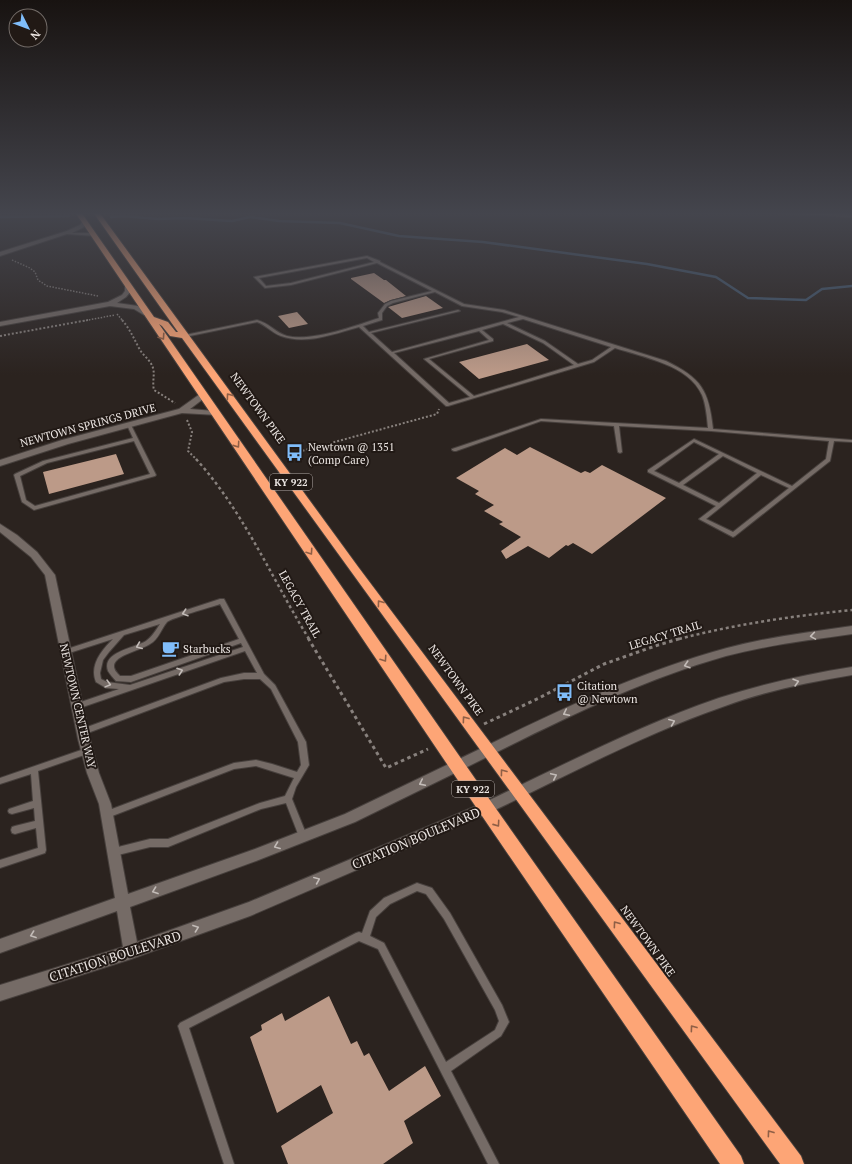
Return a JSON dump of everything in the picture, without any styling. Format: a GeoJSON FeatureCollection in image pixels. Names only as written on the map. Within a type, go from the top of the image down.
{"type":"FeatureCollection","features":[{"type":"Feature","properties":{"kind":"highway","name":"KY 922"},"geometry":{"type":"LineString","coordinates":[[114,266],[457,766],[733,1164]]}},
{"type":"Feature","properties":{"kind":"highway","name":"NEWTOWN PIKE"},"geometry":{"type":"LineString","coordinates":[[135,266],[488,751],[793,1164]]}},
{"type":"Feature","properties":{"kind":"highway"},"geometry":{"type":"LineString","coordinates":[[148,316],[165,324],[173,334],[185,336]]}},
{"type":"Feature","properties":{"kind":"street"},"geometry":{"type":"LineString","coordinates":[[110,304],[124,296],[128,290],[127,286]]}},
{"type":"Feature","properties":{"kind":"street"},"geometry":{"type":"LineString","coordinates":[[0,324],[110,304],[136,307],[148,316]]}},
{"type":"Feature","properties":{"kind":"street","name":"NEWTOWN SPRINGS DRIVE"},"geometry":{"type":"LineString","coordinates":[[182,411],[203,396]]}},
{"type":"Feature","properties":{"kind":"street","name":"NEWTOWN SPRINGS DRIVE"},"geometry":{"type":"LineString","coordinates":[[0,463],[65,442],[182,411],[214,413]]}},
{"type":"Feature","properties":{"kind":"street","name":"NEWTOWN CENTER WAY"},"geometry":{"type":"LineString","coordinates":[[0,527],[37,557],[45,566],[50,575],[82,732],[107,814],[131,952]]}},
{"type":"Feature","properties":{"kind":"street"},"geometry":{"type":"LineString","coordinates":[[0,946],[122,903],[350,818],[579,707],[648,677],[711,657],[764,644],[852,630]]}},
{"type":"Feature","properties":{"kind":"street","name":"CITATION BOULEVARD"},"geometry":{"type":"LineString","coordinates":[[0,993],[131,952],[250,909],[486,808],[650,731],[723,702],[811,677],[852,672]]}},
{"type":"Feature","properties":{"kind":"lane"},"geometry":{"type":"LineString","coordinates":[[311,266],[256,277],[265,287],[291,284],[362,266]]}},
{"type":"Feature","properties":{"kind":"lane"},"geometry":{"type":"LineString","coordinates":[[387,266],[463,305],[489,308],[664,362],[682,370],[699,384],[705,395],[711,430]]}},
{"type":"Feature","properties":{"kind":"lane"},"geometry":{"type":"LineString","coordinates":[[185,336],[257,321],[264,322],[280,335],[300,339],[310,338],[378,321],[381,319],[380,312],[384,307],[392,302],[436,291]]}},
{"type":"Feature","properties":{"kind":"lane"},"geometry":{"type":"LineString","coordinates":[[368,333],[458,311]]}},
{"type":"Feature","properties":{"kind":"lane"},"geometry":{"type":"LineString","coordinates":[[390,353],[522,318]]}},
{"type":"Feature","properties":{"kind":"lane"},"geometry":{"type":"LineString","coordinates":[[503,323],[544,342],[578,366]]}},
{"type":"Feature","properties":{"kind":"lane"},"geometry":{"type":"LineString","coordinates":[[360,326],[448,405],[578,366],[608,352],[614,346]]}},
{"type":"Feature","properties":{"kind":"lane"},"geometry":{"type":"LineString","coordinates":[[473,397],[426,359],[492,340],[479,329]]}},
{"type":"Feature","properties":{"kind":"lane"},"geometry":{"type":"LineString","coordinates":[[454,450],[541,420],[711,430],[852,441]]}},
{"type":"Feature","properties":{"kind":"lane"},"geometry":{"type":"LineString","coordinates":[[616,424],[620,452]]}},
{"type":"Feature","properties":{"kind":"lane"},"geometry":{"type":"LineString","coordinates":[[129,425],[136,439],[153,475],[34,508],[24,501],[17,475],[45,462],[136,439]]}},
{"type":"Feature","properties":{"kind":"lane"},"geometry":{"type":"LineString","coordinates":[[692,429],[694,440]]}},
{"type":"Feature","properties":{"kind":"lane"},"geometry":{"type":"LineString","coordinates":[[694,440],[793,488]]}},
{"type":"Feature","properties":{"kind":"lane"},"geometry":{"type":"LineString","coordinates":[[694,440],[650,472],[719,505]]}},
{"type":"Feature","properties":{"kind":"lane"},"geometry":{"type":"LineString","coordinates":[[761,473],[702,518],[733,535],[828,460],[832,440]]}},
{"type":"Feature","properties":{"kind":"lane"},"geometry":{"type":"LineString","coordinates":[[680,486],[722,454]]}},
{"type":"Feature","properties":{"kind":"lane"},"geometry":{"type":"LineString","coordinates":[[66,652],[222,601],[262,676],[273,687],[302,742],[305,765],[288,798],[260,806],[168,843],[150,844],[114,852]]}},
{"type":"Feature","properties":{"kind":"lane"},"geometry":{"type":"LineString","coordinates":[[166,619],[149,642],[120,654],[113,659],[110,666],[111,672],[118,679],[131,679],[242,640]]}},
{"type":"Feature","properties":{"kind":"lane"},"geometry":{"type":"LineString","coordinates":[[122,634],[100,658],[97,673],[98,680],[106,685],[130,688]]}},
{"type":"Feature","properties":{"kind":"lane"},"geometry":{"type":"LineString","coordinates":[[77,706],[247,648]]}},
{"type":"Feature","properties":{"kind":"lane"},"geometry":{"type":"LineString","coordinates":[[82,732],[223,680],[244,676],[262,676]]}},
{"type":"Feature","properties":{"kind":"lane"},"geometry":{"type":"LineString","coordinates":[[0,781],[87,751]]}},
{"type":"Feature","properties":{"kind":"lane"},"geometry":{"type":"LineString","coordinates":[[107,814],[234,766],[256,763],[299,776]]}},
{"type":"Feature","properties":{"kind":"lane"},"geometry":{"type":"LineString","coordinates":[[0,864],[42,850],[34,769]]}},
{"type":"Feature","properties":{"kind":"lane"},"geometry":{"type":"LineString","coordinates":[[288,798],[303,836]]}},
{"type":"Feature","properties":{"kind":"lane"},"geometry":{"type":"LineString","coordinates":[[12,810],[38,803]]}},
{"type":"Feature","properties":{"kind":"lane"},"geometry":{"type":"LineString","coordinates":[[15,830],[40,824]]}},
{"type":"Feature","properties":{"kind":"lane"},"geometry":{"type":"LineString","coordinates":[[365,938],[373,914],[387,901],[417,887],[429,890],[447,916],[498,1008],[504,1022],[498,1033],[445,1069]]}},
{"type":"Feature","properties":{"kind":"lane"},"geometry":{"type":"LineString","coordinates":[[230,1164],[183,1026],[359,936],[382,946],[494,1164]]}},
{"type":"Feature","properties":{"kind":"path"},"geometry":{"type":"LineString","coordinates":[[26,266],[35,272],[38,280],[47,286],[92,294],[104,299],[110,304],[131,331],[140,349],[153,367],[154,374],[152,382],[154,390],[175,402],[182,411]]}},
{"type":"Feature","properties":{"kind":"path"},"geometry":{"type":"LineString","coordinates":[[0,336],[118,314]]}},
{"type":"Feature","properties":{"kind":"path"},"geometry":{"type":"LineString","coordinates":[[287,455],[437,414],[439,408],[448,405]]}},
{"type":"Feature","properties":{"kind":"path","name":"LEGACY TRAIL"},"geometry":{"type":"LineString","coordinates":[[182,411],[192,432],[188,451],[212,477],[250,534],[297,620],[386,768],[424,751]]}},
{"type":"Feature","properties":{"kind":"path","name":"LEGACY TRAIL"},"geometry":{"type":"LineString","coordinates":[[496,719],[604,664],[658,645],[716,629],[790,616],[852,610]]}},
{"type":"Feature","properties":{"kind":"building"},"geometry":{"type":"Polygon","coordinates":[[[374,273],[386,280],[406,296],[384,303],[351,279],[374,273]]]}},
{"type":"Feature","properties":{"kind":"building"},"geometry":{"type":"Polygon","coordinates":[[[426,296],[443,308],[402,318],[388,307],[426,296]]]}},
{"type":"Feature","properties":{"kind":"building"},"geometry":{"type":"Polygon","coordinates":[[[297,312],[308,324],[289,328],[278,316],[297,312]]]}},
{"type":"Feature","properties":{"kind":"building"},"geometry":{"type":"Polygon","coordinates":[[[527,344],[549,360],[479,379],[459,362],[527,344]]]}},
{"type":"Feature","properties":{"kind":"building"},"geometry":{"type":"Polygon","coordinates":[[[530,447],[581,473],[585,471],[590,473],[602,465],[666,498],[592,554],[573,543],[568,546],[566,545],[549,558],[528,546],[506,559],[501,551],[521,537],[499,524],[503,522],[484,511],[494,505],[475,494],[479,491],[456,478],[505,448],[517,455],[530,447]]]}},
{"type":"Feature","properties":{"kind":"building"},"geometry":{"type":"Polygon","coordinates":[[[116,454],[124,474],[49,494],[43,472],[116,454]]]}},
{"type":"Feature","properties":{"kind":"building"},"geometry":{"type":"Polygon","coordinates":[[[329,996],[351,1044],[357,1041],[364,1056],[369,1053],[389,1091],[425,1066],[441,1096],[404,1121],[413,1143],[383,1164],[288,1164],[281,1146],[333,1113],[321,1085],[277,1113],[250,1037],[262,1030],[261,1025],[282,1013],[285,1021],[329,996]]]}},
{"type":"Feature","properties":{"kind":"waterway"},"geometry":{"type":"LineString","coordinates":[[659,266],[716,277],[748,298],[806,300],[822,289],[852,286]]}},
{"type":"Feature","properties":{"kind":"place","name":"Newtown @ 1351 (Comp Care)"},"geometry":{"type":"Point","coordinates":[295,453]}},
{"type":"Feature","properties":{"kind":"place","name":"Starbucks"},"geometry":{"type":"Point","coordinates":[170,649]}},
{"type":"Feature","properties":{"kind":"place","name":"Citation @ Newtown"},"geometry":{"type":"Point","coordinates":[564,692]}}]}
